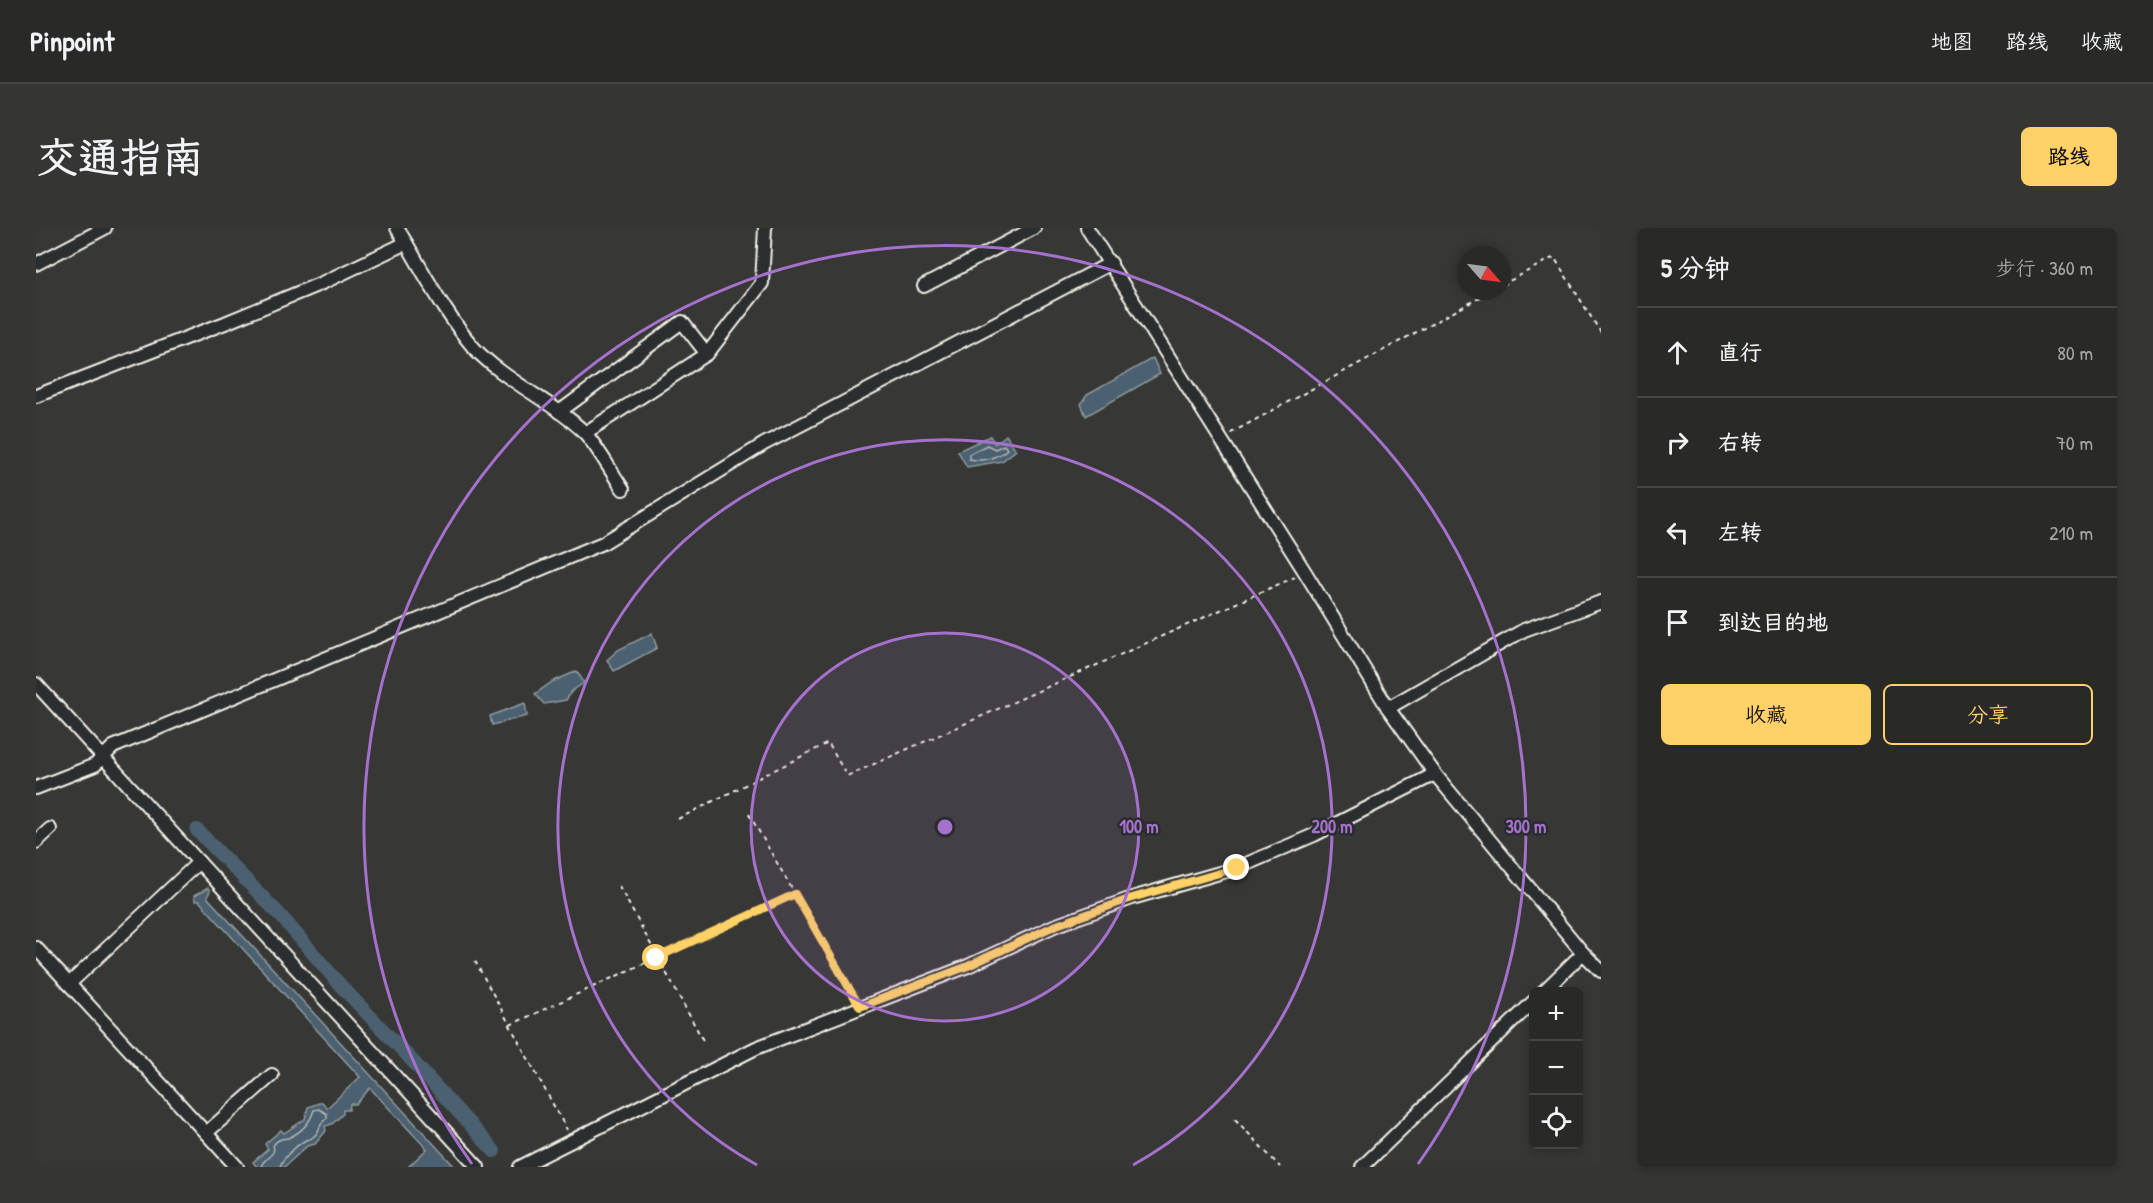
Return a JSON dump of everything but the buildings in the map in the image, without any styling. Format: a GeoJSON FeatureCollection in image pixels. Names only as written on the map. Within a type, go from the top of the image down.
{"type":"FeatureCollection","features":[{"type":"Feature","properties":{"kind":"street"},"geometry":{"type":"LineString","coordinates":[[36,264],[105,228]]}},
{"type":"Feature","properties":{"kind":"street"},"geometry":{"type":"LineString","coordinates":[[396,228],[449,315],[475,349],[508,377],[585,433],[623,489]]}},
{"type":"Feature","properties":{"kind":"street"},"geometry":{"type":"LineString","coordinates":[[585,433],[707,354],[762,283],[765,228]]}},
{"type":"Feature","properties":{"kind":"street"},"geometry":{"type":"LineString","coordinates":[[924,286],[1034,228]]}},
{"type":"Feature","properties":{"kind":"street"},"geometry":{"type":"LineString","coordinates":[[1087,228],[1305,572],[1388,708],[1435,774],[1583,953],[1601,971]]}},
{"type":"Feature","properties":{"kind":"street"},"geometry":{"type":"LineString","coordinates":[[36,396],[235,319],[322,283],[406,243]]}},
{"type":"Feature","properties":{"kind":"street"},"geometry":{"type":"LineString","coordinates":[[36,788],[94,765],[113,747],[603,543],[764,444],[1111,263]]}},
{"type":"Feature","properties":{"kind":"street"},"geometry":{"type":"LineString","coordinates":[[559,412],[682,322],[707,354]]}},
{"type":"Feature","properties":{"kind":"street"},"geometry":{"type":"LineString","coordinates":[[1388,708],[1524,630],[1601,602]]}},
{"type":"Feature","properties":{"kind":"street"},"geometry":{"type":"LineString","coordinates":[[36,684],[478,1167]]}},
{"type":"Feature","properties":{"kind":"street"},"geometry":{"type":"LineString","coordinates":[[520,1167],[756,1048],[968,966],[1065,922],[1132,898],[1237,868],[1314,835],[1435,774]]}},
{"type":"Feature","properties":{"kind":"street"},"geometry":{"type":"LineString","coordinates":[[36,842],[50,830]]}},
{"type":"Feature","properties":{"kind":"street"},"geometry":{"type":"LineString","coordinates":[[69,984],[199,862]]}},
{"type":"Feature","properties":{"kind":"street"},"geometry":{"type":"LineString","coordinates":[[36,948],[237,1167]]}},
{"type":"Feature","properties":{"kind":"street"},"geometry":{"type":"LineString","coordinates":[[1548,987],[1583,953]]}},
{"type":"Feature","properties":{"kind":"street"},"geometry":{"type":"LineString","coordinates":[[1362,1167],[1529,1005]]}},
{"type":"Feature","properties":{"kind":"street"},"geometry":{"type":"LineString","coordinates":[[206,1133],[272,1075]]}},
{"type":"Feature","properties":{"kind":"path"},"geometry":{"type":"LineString","coordinates":[[1511,280],[1554,257],[1601,333]]}},
{"type":"Feature","properties":{"kind":"path"},"geometry":{"type":"LineString","coordinates":[[1221,439],[1476,300]]}},
{"type":"Feature","properties":{"kind":"path"},"geometry":{"type":"LineString","coordinates":[[678,819],[828,743],[848,776],[1305,572]]}},
{"type":"Feature","properties":{"kind":"path"},"geometry":{"type":"LineString","coordinates":[[749,814],[860,1007]]}},
{"type":"Feature","properties":{"kind":"path"},"geometry":{"type":"LineString","coordinates":[[619,886],[656,958],[705,1044]]}},
{"type":"Feature","properties":{"kind":"path"},"geometry":{"type":"LineString","coordinates":[[510,1025],[795,894]]}},
{"type":"Feature","properties":{"kind":"path"},"geometry":{"type":"LineString","coordinates":[[475,961],[573,1141]]}},
{"type":"Feature","properties":{"kind":"path"},"geometry":{"type":"LineString","coordinates":[[1235,1119],[1280,1167]]}},
{"type":"Feature","properties":{"kind":"water"},"geometry":{"type":"Polygon","coordinates":[[[1153,358],[1160,374],[1086,416],[1081,404],[1087,395],[1153,358]]]}},
{"type":"Feature","properties":{"kind":"water"},"geometry":{"type":"Polygon","coordinates":[[[1006,435],[1016,450],[1002,461],[967,467],[958,451],[990,436],[995,444],[1006,435]]]}},
{"type":"Feature","properties":{"kind":"water"},"geometry":{"type":"Polygon","coordinates":[[[652,633],[657,648],[614,671],[607,660],[618,650],[652,633]]]}},
{"type":"Feature","properties":{"kind":"water"},"geometry":{"type":"Polygon","coordinates":[[[577,671],[584,683],[572,691],[566,700],[544,704],[535,694],[552,682],[577,671]]]}},
{"type":"Feature","properties":{"kind":"water"},"geometry":{"type":"Polygon","coordinates":[[[525,703],[527,716],[492,725],[490,716],[525,703]]]}},
{"type":"Feature","properties":{"kind":"water"},"geometry":{"type":"Polygon","coordinates":[[[208,888],[210,891],[207,897],[455,1167],[408,1167],[427,1149],[370,1088],[356,1104],[350,1104],[349,1110],[343,1110],[343,1114],[332,1124],[325,1126],[326,1131],[315,1144],[307,1146],[284,1167],[257,1167],[253,1162],[268,1149],[265,1144],[281,1130],[284,1133],[305,1119],[308,1107],[322,1102],[327,1108],[360,1077],[199,901],[195,901],[194,896],[208,888]]]}},
{"type":"Feature","properties":{"kind":"waterway"},"geometry":{"type":"LineString","coordinates":[[197,830],[280,915],[341,986],[494,1151]]}},
{"type":"Feature","properties":{"kind":"route"},"geometry":{"type":"LineString","coordinates":[[656,958],[795,894],[860,1007],[968,966],[1054,926],[1132,898],[1237,868]]}}]}
